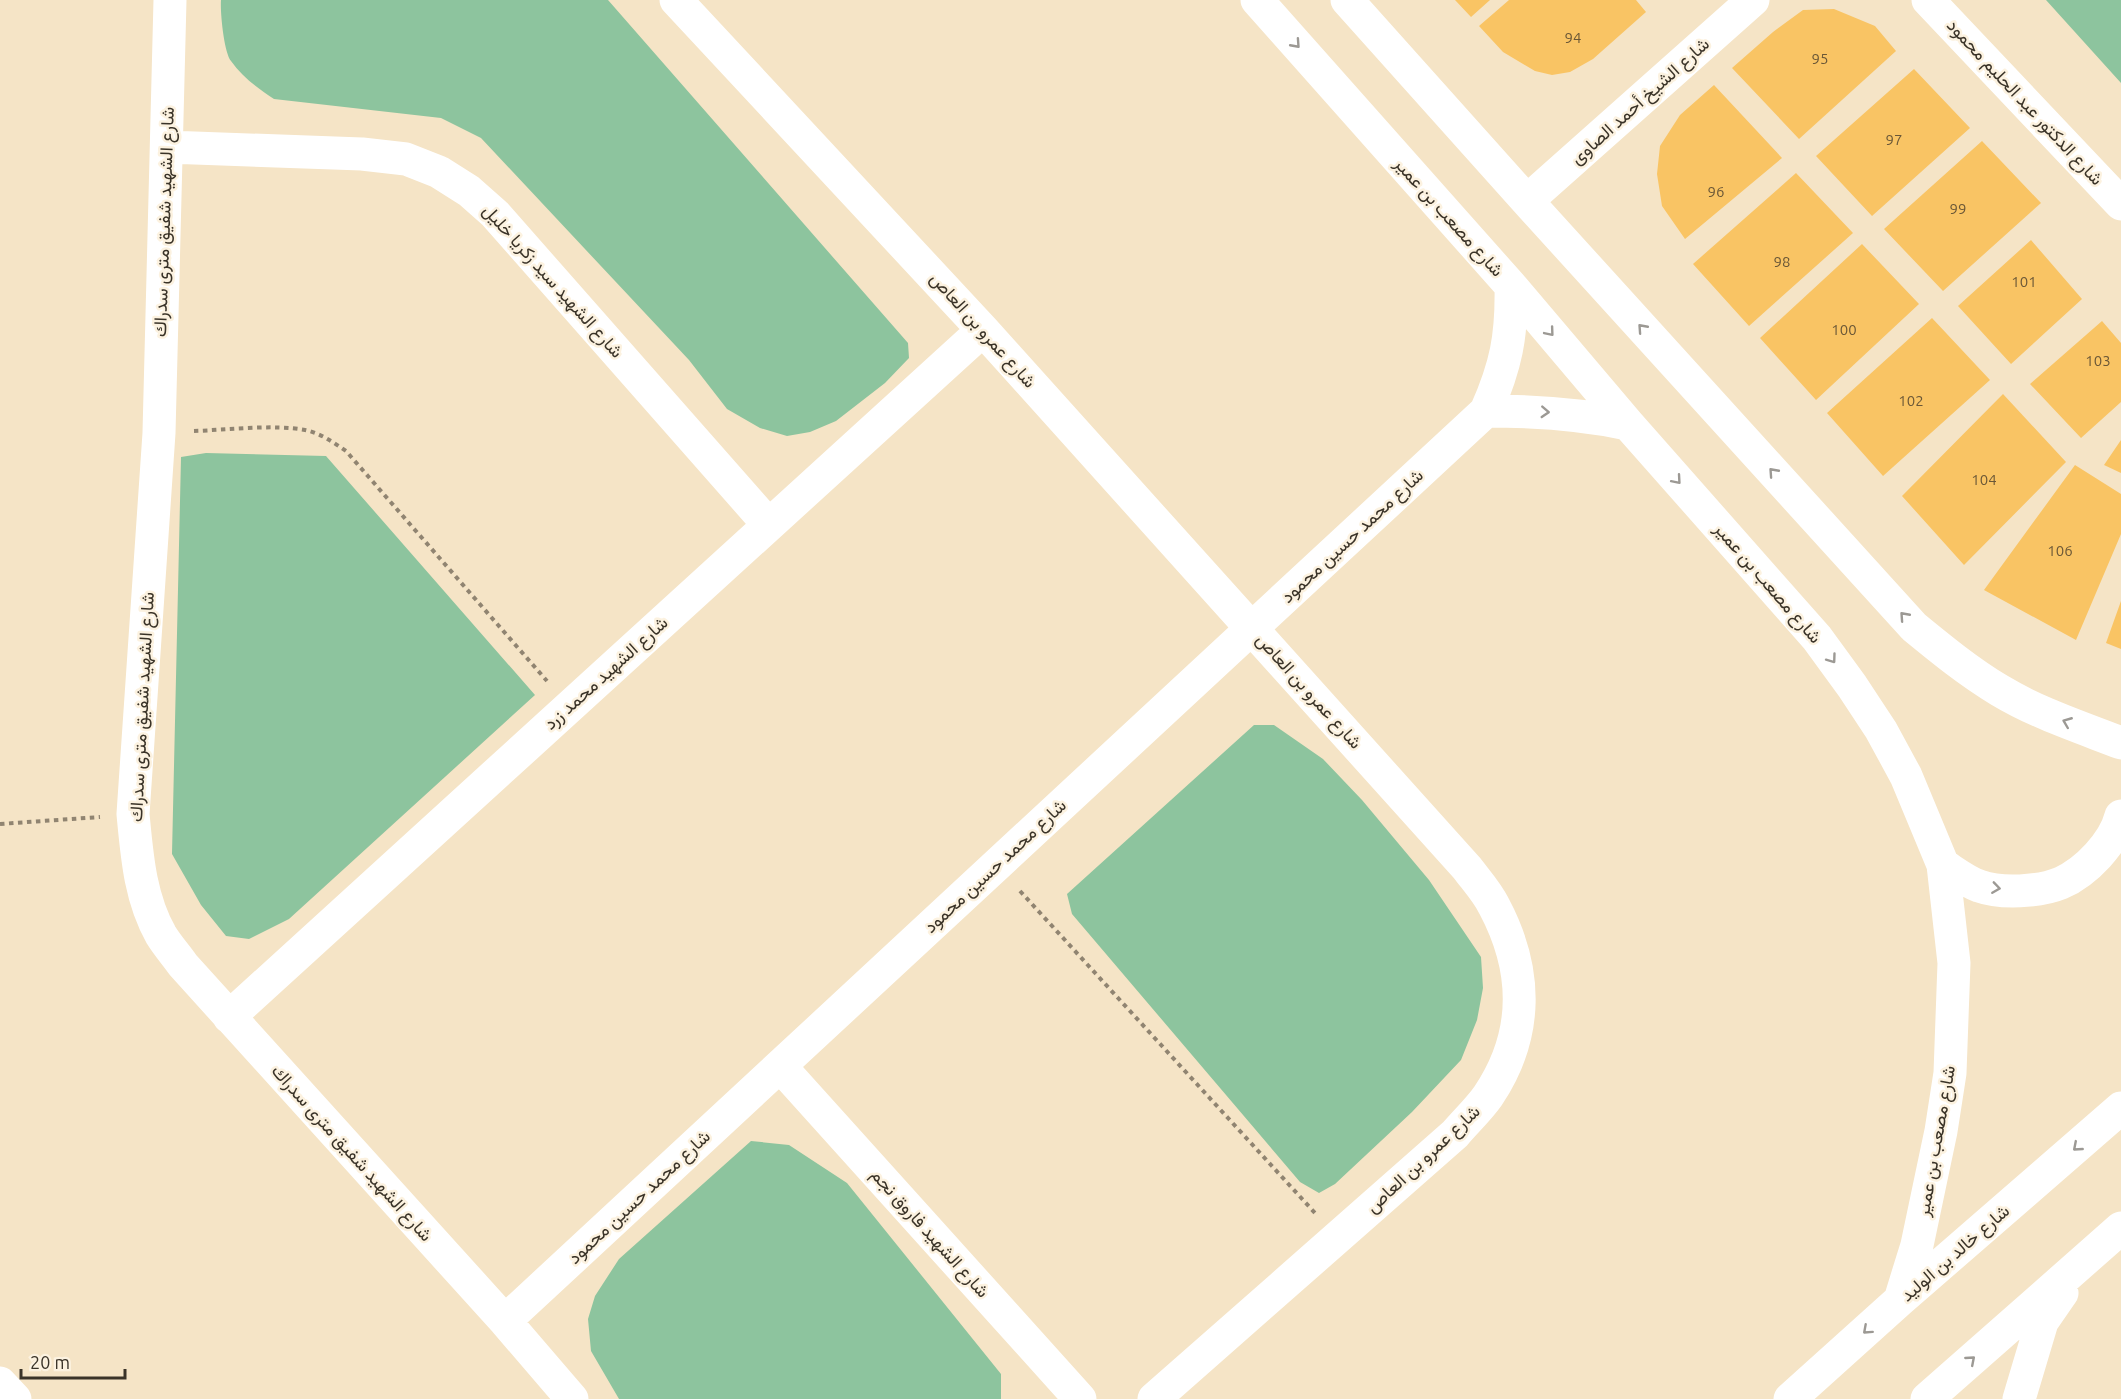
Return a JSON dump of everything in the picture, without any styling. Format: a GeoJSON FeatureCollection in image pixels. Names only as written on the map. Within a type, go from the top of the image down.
{"type":"FeatureCollection","features":[{"type":"Feature","properties":{"kind":"street","name":"شارع الشهيد شفيق مترى سدراك"},"geometry":{"type":"LineString","coordinates":[[170,0],[159,433],[133,814],[137,861],[146,901],[161,934],[183,965],[505,1321],[572,1399]]}},
{"type":"Feature","properties":{"kind":"street","name":"شارع عمرو بن العاص"},"geometry":{"type":"LineString","coordinates":[[676,0],[983,330],[1467,868],[1493,904],[1508,938],[1517,969],[1520,1004],[1516,1036],[1505,1065],[1488,1097],[1455,1134],[1154,1399]]}},
{"type":"Feature","properties":{"kind":"street","name":"شارع مصعب بن عمير"},"geometry":{"type":"LineString","coordinates":[[1257,0],[1511,286],[1628,424],[1817,638],[1881,730],[1906,776],[1943,865],[1954,963],[1950,1073],[1941,1131],[1917,1245],[1900,1300]]}},
{"type":"Feature","properties":{"kind":"street"},"geometry":{"type":"LineString","coordinates":[[1347,0],[1914,627],[1956,662],[2000,691],[2051,715],[2121,743]]}},
{"type":"Feature","properties":{"kind":"street","name":"شارع الشيخ أحمد الصاوى"},"geometry":{"type":"LineString","coordinates":[[1527,201],[1753,0]]}},
{"type":"Feature","properties":{"kind":"street","name":"شارع الدكتور عبد الحليم محمود"},"geometry":{"type":"LineString","coordinates":[[1928,0],[2121,204]]}},
{"type":"Feature","properties":{"kind":"street","name":"شارع الشهيد سيد زكريا خليل"},"geometry":{"type":"LineString","coordinates":[[166,147],[362,153],[406,159],[439,172],[469,191],[495,214],[768,524]]}},
{"type":"Feature","properties":{"kind":"street","name":"شارع محمد حسين محمود"},"geometry":{"type":"LineString","coordinates":[[505,1321],[1486,411],[1499,382],[1508,351],[1512,319],[1511,286]]}},
{"type":"Feature","properties":{"kind":"street","name":"شارع الشهيد محمد زرد"},"geometry":{"type":"LineString","coordinates":[[229,1017],[983,330]]}},
{"type":"Feature","properties":{"kind":"street"},"geometry":{"type":"LineString","coordinates":[[1486,411],[1558,413],[1628,424]]}},
{"type":"Feature","properties":{"kind":"street"},"geometry":{"type":"LineString","coordinates":[[1943,865],[1979,886],[2020,892],[2061,883],[2095,860],[2119,826],[2121,816]]}},
{"type":"Feature","properties":{"kind":"street","name":"شارع الشهيد فاروق نجم"},"geometry":{"type":"LineString","coordinates":[[780,1066],[1080,1399]]}},
{"type":"Feature","properties":{"kind":"street","name":"شارع خالد بن الوليد"},"geometry":{"type":"LineString","coordinates":[[1790,1399],[2121,1108]]}},
{"type":"Feature","properties":{"kind":"street"},"geometry":{"type":"LineString","coordinates":[[1927,1399],[2121,1228]]}},
{"type":"Feature","properties":{"kind":"street"},"geometry":{"type":"LineString","coordinates":[[2019,1399],[2042,1322],[2084,1262]]}},
{"type":"Feature","properties":{"kind":"street"},"geometry":{"type":"LineString","coordinates":[[0,1383],[15,1399]]}},
{"type":"Feature","properties":{"kind":"path"},"geometry":{"type":"LineString","coordinates":[[159,433],[284,428],[306,430],[327,438],[346,451],[570,706]]}},
{"type":"Feature","properties":{"kind":"path"},"geometry":{"type":"LineString","coordinates":[[0,824],[133,814]]}},
{"type":"Feature","properties":{"kind":"path"},"geometry":{"type":"LineString","coordinates":[[996,866],[1337,1238]]}},
{"type":"Feature","properties":{"kind":"green space"},"geometry":{"type":"Polygon","coordinates":[[[221,0],[608,0],[908,343],[909,358],[885,383],[836,421],[810,432],[787,436],[760,428],[727,409],[689,360],[481,138],[441,118],[274,99],[245,77],[231,61],[224,41],[221,0]]]}},
{"type":"Feature","properties":{"kind":"green space"},"geometry":{"type":"Polygon","coordinates":[[[2046,0],[2121,0],[2121,83],[2046,0]]]}},
{"type":"Feature","properties":{"kind":"green space"},"geometry":{"type":"Polygon","coordinates":[[[206,453],[326,456],[535,695],[289,919],[249,939],[226,936],[201,905],[172,854],[181,457],[206,453]]]}},
{"type":"Feature","properties":{"kind":"green space"},"geometry":{"type":"Polygon","coordinates":[[[1254,725],[1274,725],[1323,759],[1362,800],[1429,880],[1481,957],[1483,988],[1477,1020],[1461,1060],[1412,1112],[1335,1184],[1319,1193],[1300,1182],[1072,914],[1067,894],[1254,725]]]}},
{"type":"Feature","properties":{"kind":"green space"},"geometry":{"type":"Polygon","coordinates":[[[751,1141],[789,1145],[847,1183],[1001,1374],[1001,1399],[619,1399],[591,1351],[588,1319],[595,1296],[619,1259],[751,1141]]]}},
{"type":"Feature","properties":{"kind":"building"},"geometry":{"type":"Polygon","coordinates":[[[1455,0],[1490,0],[1471,17],[1455,0]]]}},
{"type":"Feature","properties":{"kind":"building"},"geometry":{"type":"Polygon","coordinates":[[[1509,0],[1636,0],[1646,12],[1593,59],[1570,72],[1552,75],[1535,71],[1503,52],[1479,26],[1509,0]]]}},
{"type":"Feature","properties":{"kind":"building"},"geometry":{"type":"Polygon","coordinates":[[[1834,9],[1875,26],[1896,51],[1799,139],[1732,68],[1773,32],[1803,10],[1834,9]]]}},
{"type":"Feature","properties":{"kind":"building"},"geometry":{"type":"Polygon","coordinates":[[[1914,69],[1970,128],[1872,216],[1816,156],[1914,69]]]}},
{"type":"Feature","properties":{"kind":"building"},"geometry":{"type":"Polygon","coordinates":[[[1714,85],[1782,158],[1685,239],[1662,206],[1657,174],[1660,146],[1680,115],[1714,85]]]}},
{"type":"Feature","properties":{"kind":"building"},"geometry":{"type":"Polygon","coordinates":[[[1982,141],[2041,203],[1943,291],[1884,229],[1982,141]]]}},
{"type":"Feature","properties":{"kind":"building"},"geometry":{"type":"Polygon","coordinates":[[[1796,173],[1853,233],[1749,326],[1693,264],[1796,173]]]}},
{"type":"Feature","properties":{"kind":"building"},"geometry":{"type":"Polygon","coordinates":[[[2031,240],[2082,299],[2011,364],[1958,306],[2031,240]]]}},
{"type":"Feature","properties":{"kind":"building"},"geometry":{"type":"Polygon","coordinates":[[[1862,244],[1919,304],[1816,400],[1760,338],[1862,244]]]}},
{"type":"Feature","properties":{"kind":"building"},"geometry":{"type":"Polygon","coordinates":[[[1932,318],[1990,380],[1883,476],[1827,413],[1932,318]]]}},
{"type":"Feature","properties":{"kind":"building"},"geometry":{"type":"Polygon","coordinates":[[[2102,321],[2121,343],[2121,402],[2081,438],[2030,384],[2102,321]]]}},
{"type":"Feature","properties":{"kind":"building"},"geometry":{"type":"Polygon","coordinates":[[[2003,394],[2066,462],[1964,565],[1902,496],[2003,394]]]}},
{"type":"Feature","properties":{"kind":"building"},"geometry":{"type":"Polygon","coordinates":[[[2121,440],[2121,473],[2104,465],[2121,440]]]}},
{"type":"Feature","properties":{"kind":"building"},"geometry":{"type":"Polygon","coordinates":[[[2075,465],[2121,494],[2121,534],[2076,640],[1984,590],[2075,465]]]}},
{"type":"Feature","properties":{"kind":"building"},"geometry":{"type":"Polygon","coordinates":[[[2121,601],[2121,649],[2106,643],[2121,601]]]}}]}
